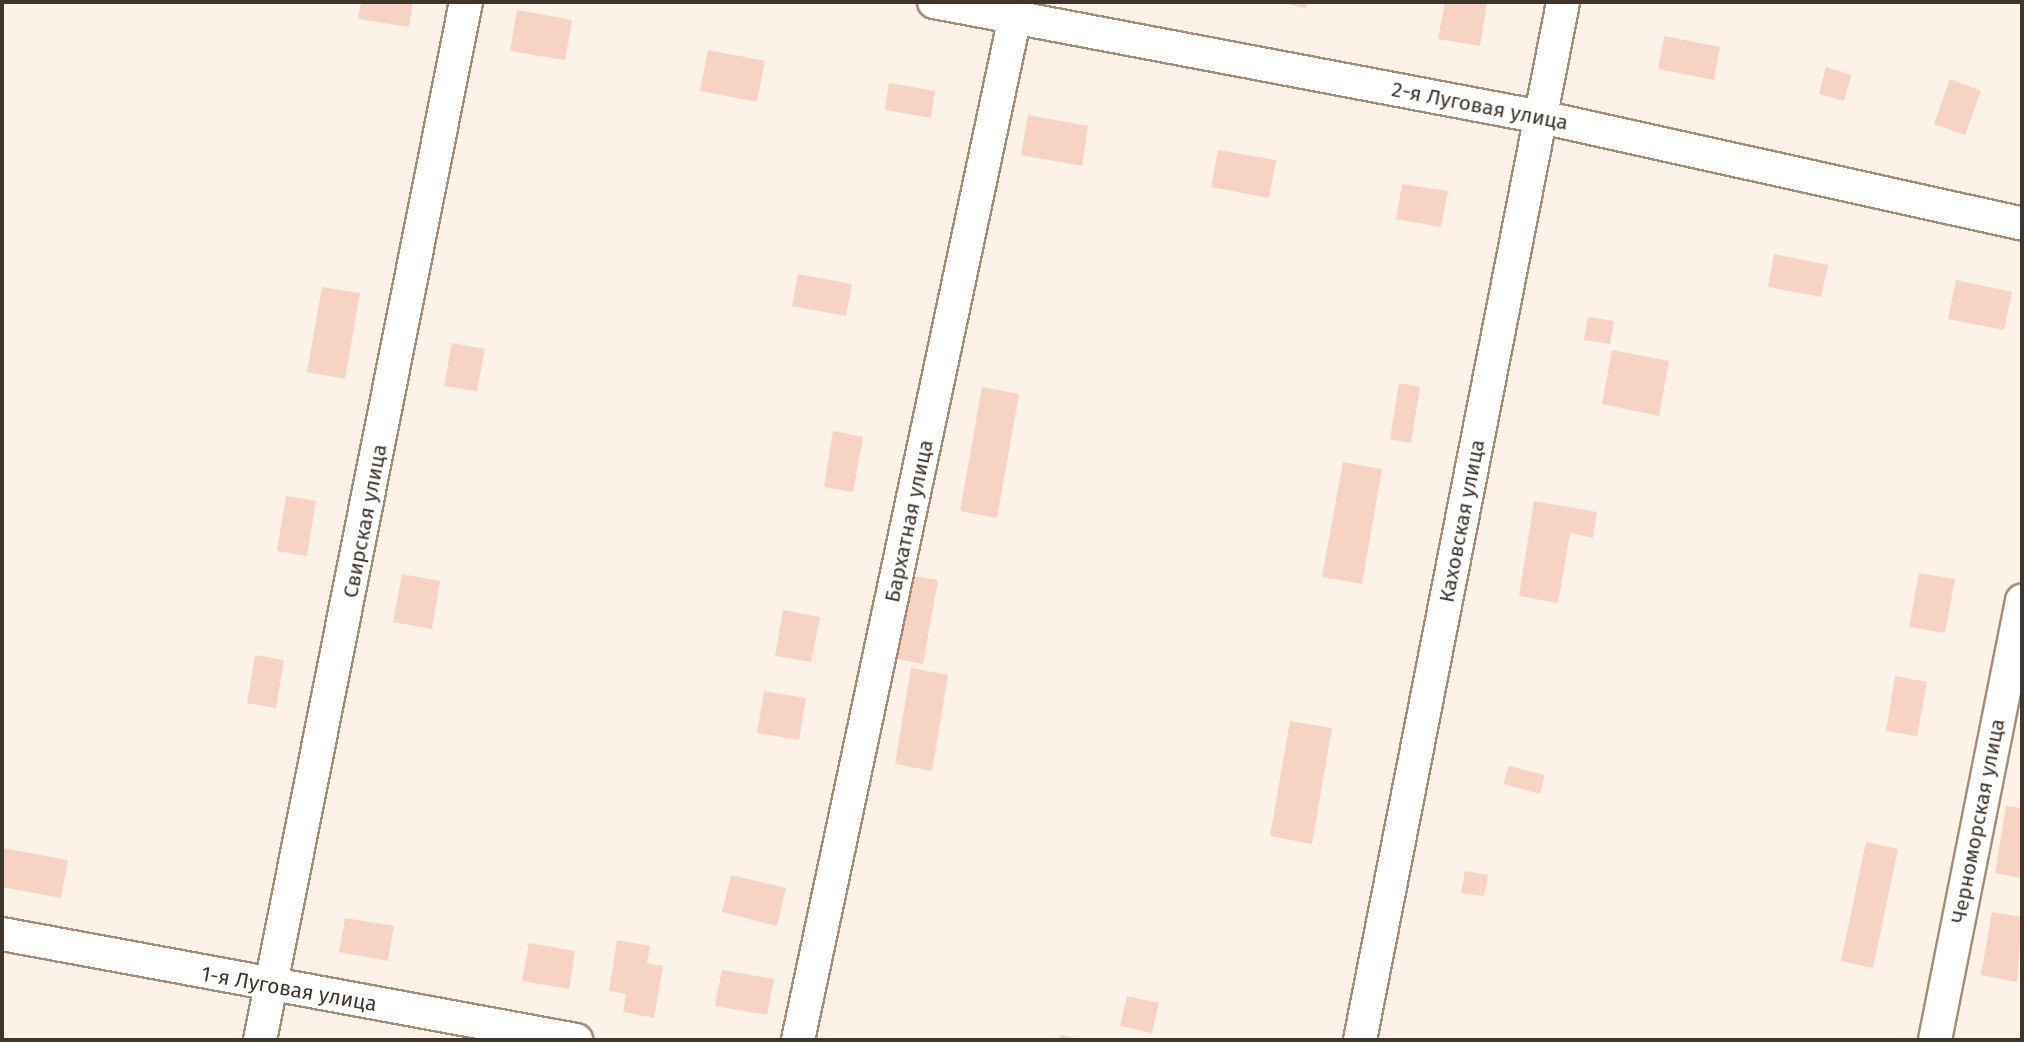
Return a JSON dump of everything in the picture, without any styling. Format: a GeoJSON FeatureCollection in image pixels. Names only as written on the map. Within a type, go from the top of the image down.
{"type":"FeatureCollection","features":[{"type":"Feature","properties":{"kind":"street","name":"Свирская улица"},"geometry":{"type":"LineString","coordinates":[[260,1040],[275,987],[466,2]]}},
{"type":"Feature","properties":{"kind":"street","name":"2-я Луговая улица"},"geometry":{"type":"LineString","coordinates":[[934,2],[1017,9],[1541,117],[2022,224]]}},
{"type":"Feature","properties":{"kind":"street","name":"Каховская улица"},"geometry":{"type":"LineString","coordinates":[[1360,1040],[1563,2]]}},
{"type":"Feature","properties":{"kind":"street","name":"Бархатная улица"},"geometry":{"type":"LineString","coordinates":[[799,1040],[1017,9]]}},
{"type":"Feature","properties":{"kind":"street","name":"Черноморская улица"},"geometry":{"type":"LineString","coordinates":[[1935,1040],[2022,601]]}},
{"type":"Feature","properties":{"kind":"street","name":"1-я Луговая улица"},"geometry":{"type":"LineString","coordinates":[[2,934],[275,987],[576,1040]]}},
{"type":"Feature","properties":{"kind":"building"},"geometry":{"type":"Polygon","coordinates":[[[361,2],[413,2],[409,27],[358,19],[361,2]]]}},
{"type":"Feature","properties":{"kind":"building"},"geometry":{"type":"Polygon","coordinates":[[[1277,2],[1307,2],[1306,8],[1277,2]]]}},
{"type":"Feature","properties":{"kind":"building"},"geometry":{"type":"Polygon","coordinates":[[[1445,2],[1487,3],[1480,46],[1438,39],[1445,2]]]}},
{"type":"Feature","properties":{"kind":"building"},"geometry":{"type":"Polygon","coordinates":[[[517,10],[572,20],[565,60],[510,51],[517,10]]]}},
{"type":"Feature","properties":{"kind":"building"},"geometry":{"type":"Polygon","coordinates":[[[1664,36],[1720,47],[1714,80],[1658,69],[1664,36]]]}},
{"type":"Feature","properties":{"kind":"building"},"geometry":{"type":"Polygon","coordinates":[[[708,50],[765,61],[757,102],[700,91],[708,50]]]}},
{"type":"Feature","properties":{"kind":"building"},"geometry":{"type":"Polygon","coordinates":[[[1826,67],[1851,75],[1844,101],[1819,94],[1826,67]]]}},
{"type":"Feature","properties":{"kind":"building"},"geometry":{"type":"Polygon","coordinates":[[[1950,79],[1981,91],[1965,135],[1934,124],[1950,79]]]}},
{"type":"Feature","properties":{"kind":"building"},"geometry":{"type":"Polygon","coordinates":[[[889,83],[935,91],[931,118],[885,110],[889,83]]]}},
{"type":"Feature","properties":{"kind":"building"},"geometry":{"type":"Polygon","coordinates":[[[1028,115],[1088,126],[1082,166],[1021,155],[1028,115]]]}},
{"type":"Feature","properties":{"kind":"building"},"geometry":{"type":"Polygon","coordinates":[[[1218,150],[1276,160],[1269,198],[1211,187],[1218,150]]]}},
{"type":"Feature","properties":{"kind":"building"},"geometry":{"type":"Polygon","coordinates":[[[1402,184],[1448,191],[1441,227],[1396,219],[1402,184]]]}},
{"type":"Feature","properties":{"kind":"building"},"geometry":{"type":"Polygon","coordinates":[[[1774,254],[1828,265],[1821,297],[1768,287],[1774,254]]]}},
{"type":"Feature","properties":{"kind":"building"},"geometry":{"type":"Polygon","coordinates":[[[798,274],[852,284],[846,316],[792,306],[798,274]]]}},
{"type":"Feature","properties":{"kind":"building"},"geometry":{"type":"Polygon","coordinates":[[[1956,280],[2012,292],[2004,330],[1948,319],[1956,280]]]}},
{"type":"Feature","properties":{"kind":"building"},"geometry":{"type":"Polygon","coordinates":[[[322,287],[360,293],[345,379],[307,372],[322,287]]]}},
{"type":"Feature","properties":{"kind":"building"},"geometry":{"type":"Polygon","coordinates":[[[1588,317],[1614,321],[1610,344],[1584,340],[1588,317]]]}},
{"type":"Feature","properties":{"kind":"building"},"geometry":{"type":"Polygon","coordinates":[[[452,343],[485,349],[477,391],[444,386],[452,343]]]}},
{"type":"Feature","properties":{"kind":"building"},"geometry":{"type":"Polygon","coordinates":[[[1612,350],[1669,361],[1659,416],[1602,404],[1612,350]]]}},
{"type":"Feature","properties":{"kind":"building"},"geometry":{"type":"Polygon","coordinates":[[[1399,383],[1420,387],[1411,443],[1390,439],[1399,383]]]}},
{"type":"Feature","properties":{"kind":"building"},"geometry":{"type":"Polygon","coordinates":[[[982,387],[1019,394],[997,518],[960,511],[982,387]]]}},
{"type":"Feature","properties":{"kind":"building"},"geometry":{"type":"Polygon","coordinates":[[[833,431],[863,437],[853,492],[824,487],[833,431]]]}},
{"type":"Feature","properties":{"kind":"building"},"geometry":{"type":"Polygon","coordinates":[[[1343,462],[1382,469],[1362,584],[1322,577],[1343,462]]]}},
{"type":"Feature","properties":{"kind":"building"},"geometry":{"type":"Polygon","coordinates":[[[286,496],[316,501],[307,556],[277,551],[286,496]]]}},
{"type":"Feature","properties":{"kind":"building"},"geometry":{"type":"Polygon","coordinates":[[[1534,501],[1597,512],[1593,538],[1570,533],[1558,603],[1519,596],[1534,501]]]}},
{"type":"Feature","properties":{"kind":"building"},"geometry":{"type":"Polygon","coordinates":[[[1919,573],[1955,579],[1945,633],[1909,627],[1919,573]]]}},
{"type":"Feature","properties":{"kind":"building"},"geometry":{"type":"Polygon","coordinates":[[[402,574],[440,581],[432,629],[393,622],[402,574]]]}},
{"type":"Feature","properties":{"kind":"building"},"geometry":{"type":"Polygon","coordinates":[[[906,575],[938,580],[923,664],[891,658],[906,575]]]}},
{"type":"Feature","properties":{"kind":"building"},"geometry":{"type":"Polygon","coordinates":[[[783,610],[820,617],[811,662],[775,656],[783,610]]]}},
{"type":"Feature","properties":{"kind":"building"},"geometry":{"type":"Polygon","coordinates":[[[255,655],[284,660],[276,708],[247,703],[255,655]]]}},
{"type":"Feature","properties":{"kind":"building"},"geometry":{"type":"Polygon","coordinates":[[[911,668],[948,675],[932,771],[895,764],[911,668]]]}},
{"type":"Feature","properties":{"kind":"building"},"geometry":{"type":"Polygon","coordinates":[[[1895,676],[1927,682],[1917,736],[1886,731],[1895,676]]]}},
{"type":"Feature","properties":{"kind":"building"},"geometry":{"type":"Polygon","coordinates":[[[764,691],[806,698],[799,740],[757,733],[764,691]]]}},
{"type":"Feature","properties":{"kind":"building"},"geometry":{"type":"Polygon","coordinates":[[[1290,721],[1332,728],[1312,844],[1270,836],[1290,721]]]}},
{"type":"Feature","properties":{"kind":"building"},"geometry":{"type":"Polygon","coordinates":[[[1509,766],[1545,775],[1540,794],[1503,784],[1509,766]]]}},
{"type":"Feature","properties":{"kind":"building"},"geometry":{"type":"Polygon","coordinates":[[[2006,806],[2022,808],[2022,878],[1995,873],[2006,806]]]}},
{"type":"Feature","properties":{"kind":"building"},"geometry":{"type":"Polygon","coordinates":[[[1866,842],[1898,849],[1873,968],[1841,961],[1866,842]]]}},
{"type":"Feature","properties":{"kind":"building"},"geometry":{"type":"Polygon","coordinates":[[[2,848],[68,860],[61,898],[2,887],[2,848]]]}},
{"type":"Feature","properties":{"kind":"building"},"geometry":{"type":"Polygon","coordinates":[[[1465,871],[1488,875],[1484,896],[1461,893],[1465,871]]]}},
{"type":"Feature","properties":{"kind":"building"},"geometry":{"type":"Polygon","coordinates":[[[731,875],[786,888],[777,926],[722,912],[731,875]]]}},
{"type":"Feature","properties":{"kind":"building"},"geometry":{"type":"Polygon","coordinates":[[[1992,912],[2022,917],[2017,982],[1981,975],[1992,912]]]}},
{"type":"Feature","properties":{"kind":"building"},"geometry":{"type":"Polygon","coordinates":[[[345,918],[394,926],[388,961],[339,952],[345,918]]]}},
{"type":"Feature","properties":{"kind":"building"},"geometry":{"type":"Polygon","coordinates":[[[617,940],[650,946],[647,963],[663,966],[654,1018],[623,1012],[626,994],[609,991],[617,940]]]}},
{"type":"Feature","properties":{"kind":"building"},"geometry":{"type":"Polygon","coordinates":[[[529,943],[575,951],[569,989],[522,981],[529,943]]]}},
{"type":"Feature","properties":{"kind":"building"},"geometry":{"type":"Polygon","coordinates":[[[722,970],[774,979],[767,1015],[715,1006],[722,970]]]}},
{"type":"Feature","properties":{"kind":"building"},"geometry":{"type":"Polygon","coordinates":[[[1127,996],[1159,1003],[1152,1033],[1120,1026],[1127,996]]]}},
{"type":"Feature","properties":{"kind":"building"},"geometry":{"type":"Polygon","coordinates":[[[1060,1035],[1083,1039],[1059,1040],[1060,1035]]]}}]}
